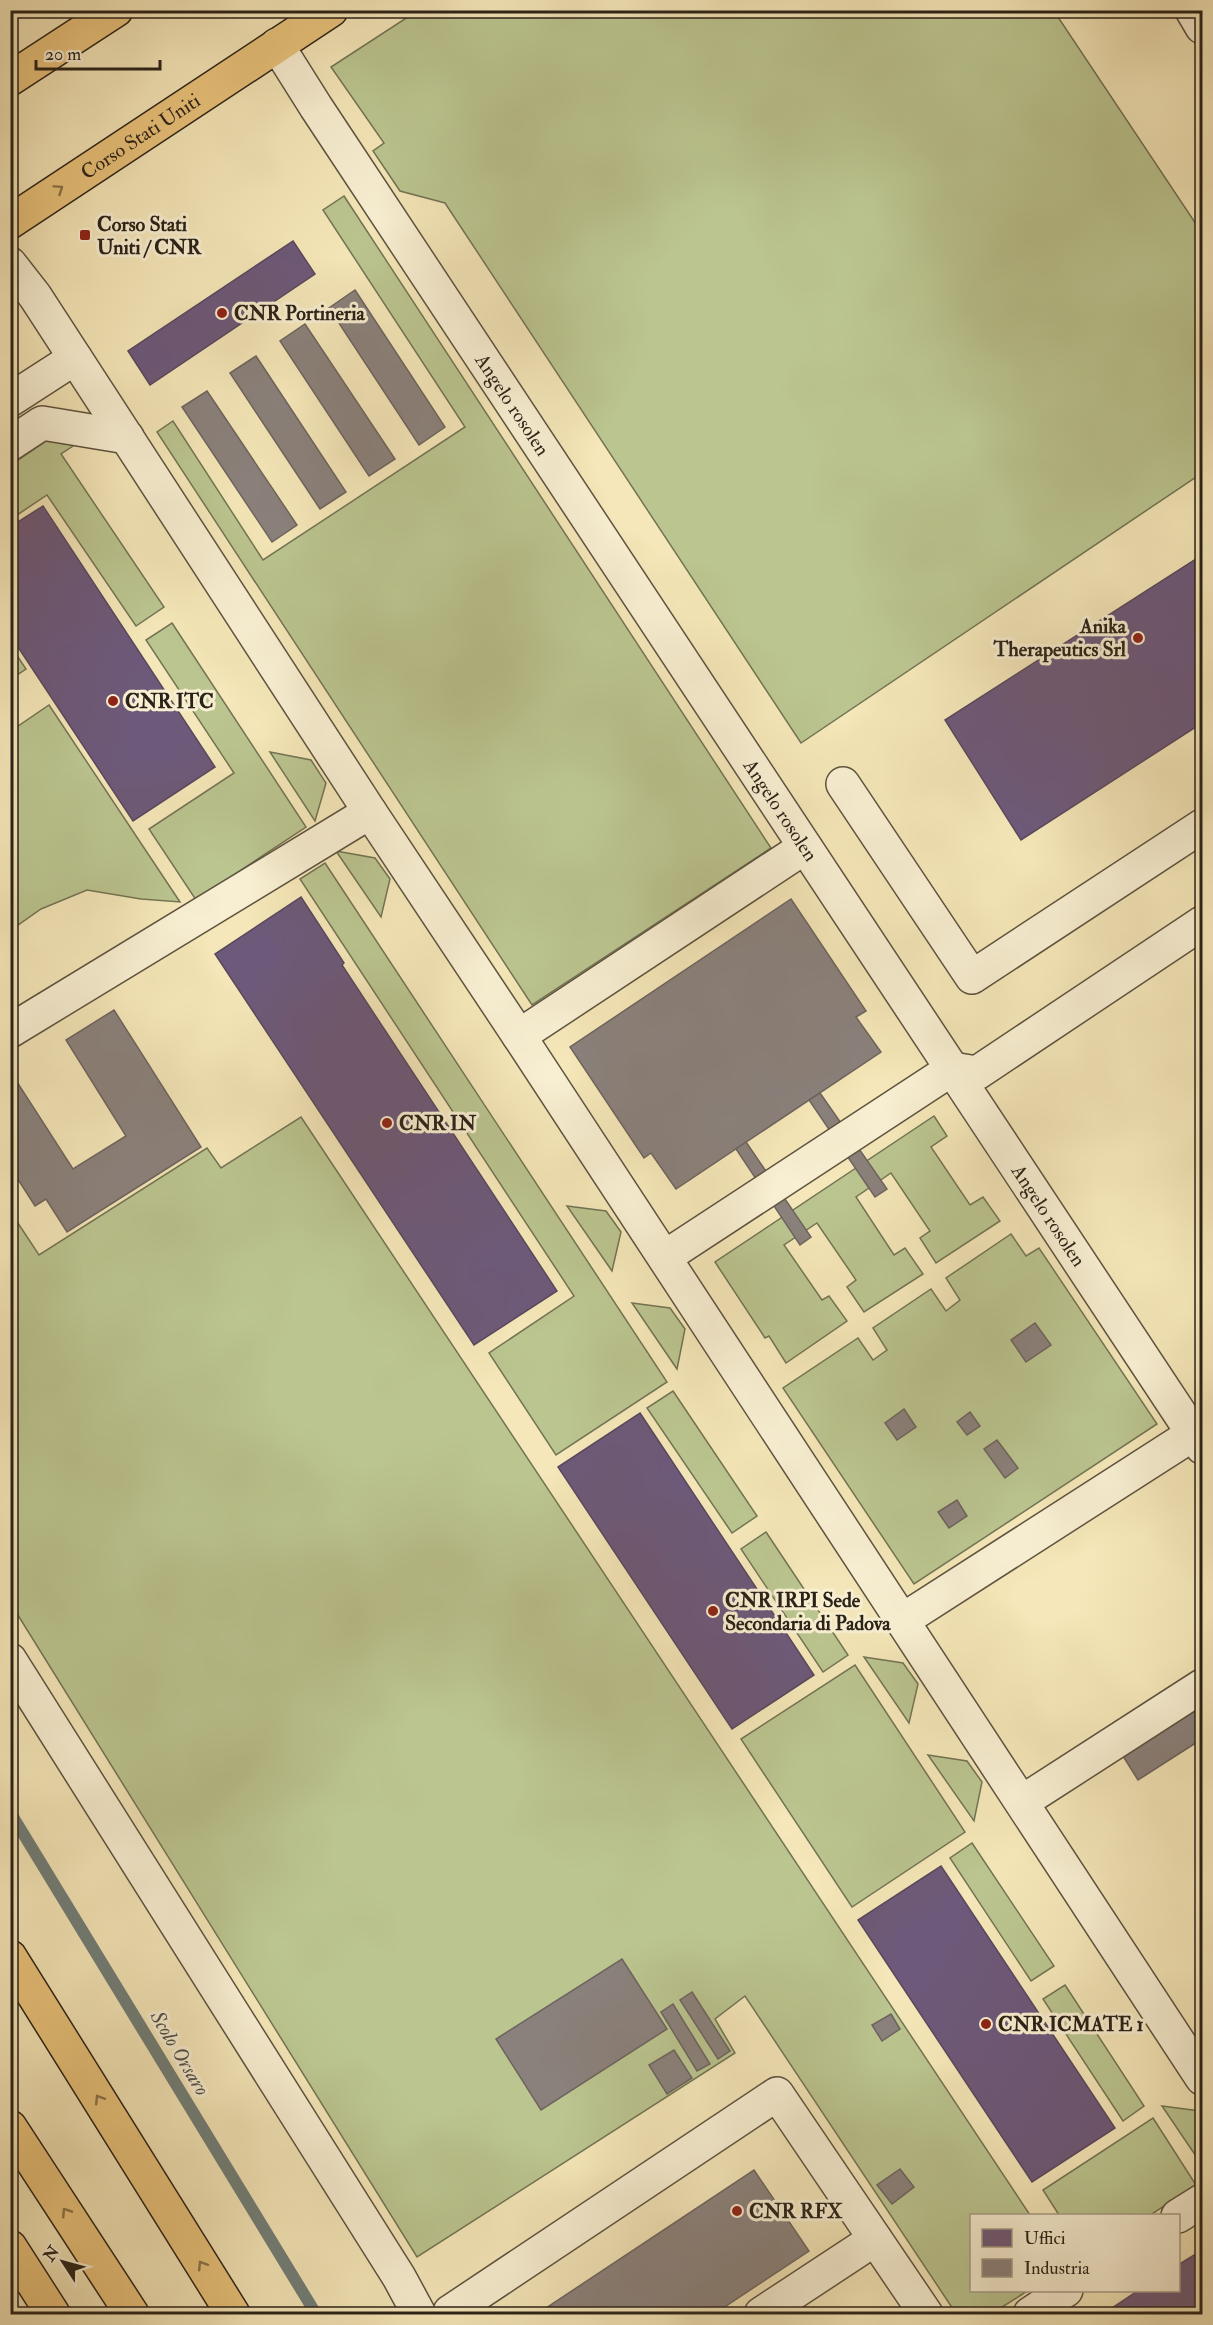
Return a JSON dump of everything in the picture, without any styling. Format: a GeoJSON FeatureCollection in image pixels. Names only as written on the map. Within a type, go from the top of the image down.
{"type":"FeatureCollection","features":[{"type":"Feature","properties":{"kind":"main road"},"geometry":{"type":"LineString","coordinates":[[10,79],[116,10]]}},
{"type":"Feature","properties":{"kind":"main road","name":"Corso Stati Uniti"},"geometry":{"type":"LineString","coordinates":[[10,222],[331,10]]}},
{"type":"Feature","properties":{"kind":"main road"},"geometry":{"type":"LineString","coordinates":[[10,1957],[233,2314]]}},
{"type":"Feature","properties":{"kind":"main road"},"geometry":{"type":"LineString","coordinates":[[10,2127],[132,2314]]}},
{"type":"Feature","properties":{"kind":"main road"},"geometry":{"type":"LineString","coordinates":[[10,2247],[54,2314]]}},
{"type":"Feature","properties":{"kind":"street"},"geometry":{"type":"LineString","coordinates":[[1192,10],[1203,27]]}},
{"type":"Feature","properties":{"kind":"street","name":"Angelo rosolen"},"geometry":{"type":"LineString","coordinates":[[277,45],[952,1069],[1191,1445]]}},
{"type":"Feature","properties":{"kind":"street"},"geometry":{"type":"LineString","coordinates":[[10,264],[34,296],[127,437],[370,812],[519,1035],[1203,2078]]}},
{"type":"Feature","properties":{"kind":"street"},"geometry":{"type":"LineString","coordinates":[[10,400],[75,358]]}},
{"type":"Feature","properties":{"kind":"street"},"geometry":{"type":"LineString","coordinates":[[10,444],[42,423],[127,437]]}},
{"type":"Feature","properties":{"kind":"street"},"geometry":{"type":"LineString","coordinates":[[843,784],[972,976],[1203,826]]}},
{"type":"Feature","properties":{"kind":"street"},"geometry":{"type":"LineString","coordinates":[[10,1031],[370,812]]}},
{"type":"Feature","properties":{"kind":"street"},"geometry":{"type":"LineString","coordinates":[[519,1035],[806,847]]}},
{"type":"Feature","properties":{"kind":"street"},"geometry":{"type":"LineString","coordinates":[[665,1257],[952,1069],[976,1073],[1203,923]]}},
{"type":"Feature","properties":{"kind":"street"},"geometry":{"type":"LineString","coordinates":[[903,1620],[1191,1445]]}},
{"type":"Feature","properties":{"kind":"street"},"geometry":{"type":"LineString","coordinates":[[10,1659],[399,2277],[419,2314]]}},
{"type":"Feature","properties":{"kind":"street"},"geometry":{"type":"LineString","coordinates":[[1022,1802],[1203,1686]]}},
{"type":"Feature","properties":{"kind":"street"},"geometry":{"type":"LineString","coordinates":[[452,2314],[450,2312],[777,2094],[926,2314]]}},
{"type":"Feature","properties":{"kind":"street"},"geometry":{"type":"LineString","coordinates":[[1180,2215],[1203,2201]]}},
{"type":"Feature","properties":{"kind":"street"},"geometry":{"type":"LineString","coordinates":[[761,2314],[876,2239]]}},
{"type":"Feature","properties":{"kind":"street"},"geometry":{"type":"LineString","coordinates":[[1030,2314],[1063,2292]]}},
{"type":"Feature","properties":{"kind":"green space"},"geometry":{"type":"Polygon","coordinates":[[[417,11],[1054,11],[1202,233],[1202,473],[801,743],[445,203],[400,191],[373,151],[384,143],[331,67],[417,11]]]}},
{"type":"Feature","properties":{"kind":"green space"},"geometry":{"type":"Polygon","coordinates":[[[344,196],[771,848],[532,1005],[157,432],[173,421],[263,560],[465,427],[323,210],[344,196]]]}},
{"type":"Feature","properties":{"kind":"green space"},"geometry":{"type":"Polygon","coordinates":[[[77,420],[88,436],[61,454],[164,607],[136,626],[47,495],[11,519],[11,465],[77,420]]]}},
{"type":"Feature","properties":{"kind":"green space"},"geometry":{"type":"Polygon","coordinates":[[[172,623],[306,827],[196,900],[149,829],[234,773],[146,640],[172,623]]]}},
{"type":"Feature","properties":{"kind":"green space"},"geometry":{"type":"Polygon","coordinates":[[[10,645],[26,669],[11,679],[10,679],[10,645]]]}},
{"type":"Feature","properties":{"kind":"green space"},"geometry":{"type":"Polygon","coordinates":[[[49,705],[180,902],[141,899],[87,890],[41,909],[11,930],[11,731],[49,705]]]}},
{"type":"Feature","properties":{"kind":"green space"},"geometry":{"type":"Polygon","coordinates":[[[270,752],[311,760],[326,783],[315,821],[270,752]]]}},
{"type":"Feature","properties":{"kind":"green space"},"geometry":{"type":"Polygon","coordinates":[[[336,851],[375,858],[390,879],[381,917],[336,851]]]}},
{"type":"Feature","properties":{"kind":"green space"},"geometry":{"type":"Polygon","coordinates":[[[325,863],[667,1382],[556,1455],[489,1353],[574,1296],[300,879],[325,863]]]}},
{"type":"Feature","properties":{"kind":"green space"},"geometry":{"type":"Polygon","coordinates":[[[934,1116],[947,1136],[931,1147],[970,1205],[983,1197],[1000,1221],[936,1263],[920,1238],[930,1231],[891,1173],[856,1197],[894,1255],[905,1248],[923,1274],[864,1312],[847,1287],[856,1280],[817,1223],[784,1245],[822,1300],[829,1296],[847,1321],[786,1363],[769,1336],[765,1338],[715,1262],[934,1116]]]}},
{"type":"Feature","properties":{"kind":"green space"},"geometry":{"type":"Polygon","coordinates":[[[301,1117],[1029,2214],[970,2214],[970,2292],[1025,2292],[1002,2307],[985,2314],[966,2315],[955,2312],[745,1996],[715,2019],[735,2053],[417,2257],[11,1604],[10,1211],[39,1255],[207,1148],[221,1168],[301,1117]]]}},
{"type":"Feature","properties":{"kind":"green space"},"geometry":{"type":"Polygon","coordinates":[[[567,1206],[606,1211],[621,1232],[612,1271],[567,1206]]]}},
{"type":"Feature","properties":{"kind":"green space"},"geometry":{"type":"Polygon","coordinates":[[[1011,1234],[1026,1256],[1039,1248],[1157,1424],[914,1584],[783,1388],[858,1338],[873,1360],[887,1350],[873,1328],[931,1289],[946,1311],[960,1300],[946,1278],[1011,1234]]]}},
{"type":"Feature","properties":{"kind":"green space"},"geometry":{"type":"Polygon","coordinates":[[[632,1303],[670,1308],[685,1329],[677,1369],[632,1303]]]}},
{"type":"Feature","properties":{"kind":"green space"},"geometry":{"type":"Polygon","coordinates":[[[673,1391],[757,1516],[732,1533],[647,1408],[673,1391]]]}},
{"type":"Feature","properties":{"kind":"green space"},"geometry":{"type":"Polygon","coordinates":[[[766,1532],[848,1655],[823,1672],[741,1549],[766,1532]]]}},
{"type":"Feature","properties":{"kind":"green space"},"geometry":{"type":"Polygon","coordinates":[[[864,1657],[903,1663],[918,1684],[909,1723],[864,1657]]]}},
{"type":"Feature","properties":{"kind":"green space"},"geometry":{"type":"Polygon","coordinates":[[[855,1665],[965,1832],[852,1907],[741,1739],[855,1665]]]}},
{"type":"Feature","properties":{"kind":"green space"},"geometry":{"type":"Polygon","coordinates":[[[928,1755],[967,1761],[982,1782],[974,1821],[928,1755]]]}},
{"type":"Feature","properties":{"kind":"green space"},"geometry":{"type":"Polygon","coordinates":[[[972,1843],[1054,1966],[1031,1981],[950,1858],[972,1843]]]}},
{"type":"Feature","properties":{"kind":"green space"},"geometry":{"type":"Polygon","coordinates":[[[1065,1985],[1144,2106],[1123,2121],[1043,1999],[1065,1985]]]}},
{"type":"Feature","properties":{"kind":"green space"},"geometry":{"type":"Polygon","coordinates":[[[1162,2106],[1200,2111],[1202,2114],[1202,2165],[1162,2106]]]}},
{"type":"Feature","properties":{"kind":"green space"},"geometry":{"type":"Polygon","coordinates":[[[1153,2118],[1196,2185],[1152,2214],[1058,2214],[1043,2190],[1153,2118]]]}},
{"type":"Feature","properties":{"kind":"building: Uffici","name":"CNR Portineria"},"geometry":{"type":"Polygon","coordinates":[[[293,241],[315,274],[150,385],[128,351],[293,241]]]}},
{"type":"Feature","properties":{"kind":"building: Uffici","name":"CNR ITC"},"geometry":{"type":"Polygon","coordinates":[[[43,506],[215,767],[133,821],[10,635],[10,527],[43,506]]]}},
{"type":"Feature","properties":{"kind":"building: Uffici","name":"Anika Therapeutics Srl"},"geometry":{"type":"Polygon","coordinates":[[[1202,555],[1202,723],[1021,840],[945,720],[1202,555]]]}},
{"type":"Feature","properties":{"kind":"building: Uffici","name":"CNR IN"},"geometry":{"type":"Polygon","coordinates":[[[301,897],[344,963],[342,965],[557,1291],[474,1345],[215,954],[301,897]]]}},
{"type":"Feature","properties":{"kind":"building: Uffici","name":"CNR IRPI Sede Secondaria di Padova"},"geometry":{"type":"Polygon","coordinates":[[[640,1413],[814,1675],[732,1729],[558,1467],[640,1413]]]}},
{"type":"Feature","properties":{"kind":"building: Uffici","name":"CNR ICMATE 1"},"geometry":{"type":"Polygon","coordinates":[[[941,1866],[1115,2128],[1032,2182],[858,1920],[941,1866]]]}},
{"type":"Feature","properties":{"kind":"building: Uffici"},"geometry":{"type":"Polygon","coordinates":[[[1194,2255],[1202,2268],[1202,2314],[1116,2314],[1112,2308],[1136,2292],[1180,2292],[1180,2264],[1194,2255]]]}},
{"type":"Feature","properties":{"kind":"building: Industria"},"geometry":{"type":"Polygon","coordinates":[[[355,290],[445,427],[419,445],[329,308],[355,290]]]}},
{"type":"Feature","properties":{"kind":"building: Industria"},"geometry":{"type":"Polygon","coordinates":[[[305,324],[395,459],[369,476],[280,341],[305,324]]]}},
{"type":"Feature","properties":{"kind":"building: Industria"},"geometry":{"type":"Polygon","coordinates":[[[256,356],[346,492],[320,509],[230,373],[256,356]]]}},
{"type":"Feature","properties":{"kind":"building: Industria"},"geometry":{"type":"Polygon","coordinates":[[[207,391],[297,525],[272,542],[182,407],[207,391]]]}},
{"type":"Feature","properties":{"kind":"building: Industria"},"geometry":{"type":"Polygon","coordinates":[[[791,899],[866,1011],[856,1017],[881,1052],[676,1189],[651,1153],[644,1158],[570,1047],[791,899]]]}},
{"type":"Feature","properties":{"kind":"building: Industria"},"geometry":{"type":"Polygon","coordinates":[[[114,1010],[201,1147],[67,1232],[46,1199],[35,1206],[10,1167],[10,1071],[73,1169],[126,1136],[66,1040],[114,1010]]]}},
{"type":"Feature","properties":{"kind":"building: Industria"},"geometry":{"type":"Polygon","coordinates":[[[820,1093],[887,1189],[875,1197],[809,1100],[820,1093]]]}},
{"type":"Feature","properties":{"kind":"building: Industria"},"geometry":{"type":"Polygon","coordinates":[[[746,1142],[811,1237],[800,1245],[736,1149],[746,1142]]]}},
{"type":"Feature","properties":{"kind":"building: Industria"},"geometry":{"type":"Polygon","coordinates":[[[1035,1323],[1051,1345],[1026,1362],[1011,1340],[1035,1323]]]}},
{"type":"Feature","properties":{"kind":"building: Industria"},"geometry":{"type":"Polygon","coordinates":[[[904,1409],[916,1427],[897,1440],[885,1423],[904,1409]]]}},
{"type":"Feature","properties":{"kind":"building: Industria"},"geometry":{"type":"Polygon","coordinates":[[[970,1412],[980,1426],[967,1435],[957,1422],[970,1412]]]}},
{"type":"Feature","properties":{"kind":"building: Industria"},"geometry":{"type":"Polygon","coordinates":[[[997,1440],[1018,1468],[1005,1478],[984,1449],[997,1440]]]}},
{"type":"Feature","properties":{"kind":"building: Industria"},"geometry":{"type":"Polygon","coordinates":[[[957,1500],[967,1516],[949,1528],[938,1512],[957,1500]]]}},
{"type":"Feature","properties":{"kind":"building: Industria"},"geometry":{"type":"Polygon","coordinates":[[[1202,1695],[1202,1739],[1138,1780],[1121,1753],[1202,1695]]]}},
{"type":"Feature","properties":{"kind":"building: Industria"},"geometry":{"type":"Polygon","coordinates":[[[622,1959],[667,2029],[541,2110],[496,2039],[622,1959]]]}},
{"type":"Feature","properties":{"kind":"building: Industria"},"geometry":{"type":"Polygon","coordinates":[[[692,1992],[730,2051],[718,2059],[680,2000],[692,1992]]]}},
{"type":"Feature","properties":{"kind":"building: Industria"},"geometry":{"type":"Polygon","coordinates":[[[673,2004],[710,2064],[697,2071],[661,2012],[673,2004]]]}},
{"type":"Feature","properties":{"kind":"building: Industria"},"geometry":{"type":"Polygon","coordinates":[[[891,2014],[900,2029],[882,2041],[872,2025],[891,2014]]]}},
{"type":"Feature","properties":{"kind":"building: Industria"},"geometry":{"type":"Polygon","coordinates":[[[674,2050],[692,2078],[667,2094],[649,2065],[674,2050]]]}},
{"type":"Feature","properties":{"kind":"building: Industria"},"geometry":{"type":"Polygon","coordinates":[[[900,2169],[914,2187],[892,2204],[877,2185],[900,2169]]]}},
{"type":"Feature","properties":{"kind":"building: Industria","name":"CNR RFX"},"geometry":{"type":"Polygon","coordinates":[[[754,2170],[809,2251],[714,2314],[537,2314],[754,2170]]]}},
{"type":"Feature","properties":{"kind":"waterway","name":"Scolo Orsaro"},"geometry":{"type":"LineString","coordinates":[[10,1812],[316,2314]]}},
{"type":"Feature","properties":{"kind":"place","name":"Corso Stati Uniti / CNR"},"geometry":{"type":"Point","coordinates":[85,235]}},
{"type":"Feature","properties":{"kind":"place","name":"CNR Portineria"},"geometry":{"type":"Point","coordinates":[222,313]}},
{"type":"Feature","properties":{"kind":"place","name":"Anika Therapeutics Srl"},"geometry":{"type":"Point","coordinates":[1138,638]}},
{"type":"Feature","properties":{"kind":"place","name":"CNR ITC"},"geometry":{"type":"Point","coordinates":[113,701]}},
{"type":"Feature","properties":{"kind":"place","name":"CNR IN"},"geometry":{"type":"Point","coordinates":[387,1123]}},
{"type":"Feature","properties":{"kind":"place","name":"CNR IRPI Sede Secondaria di Padova"},"geometry":{"type":"Point","coordinates":[713,1611]}},
{"type":"Feature","properties":{"kind":"place","name":"CNR ICMATE 1"},"geometry":{"type":"Point","coordinates":[986,2024]}},
{"type":"Feature","properties":{"kind":"place","name":"CNR RFX"},"geometry":{"type":"Point","coordinates":[737,2211]}}]}
